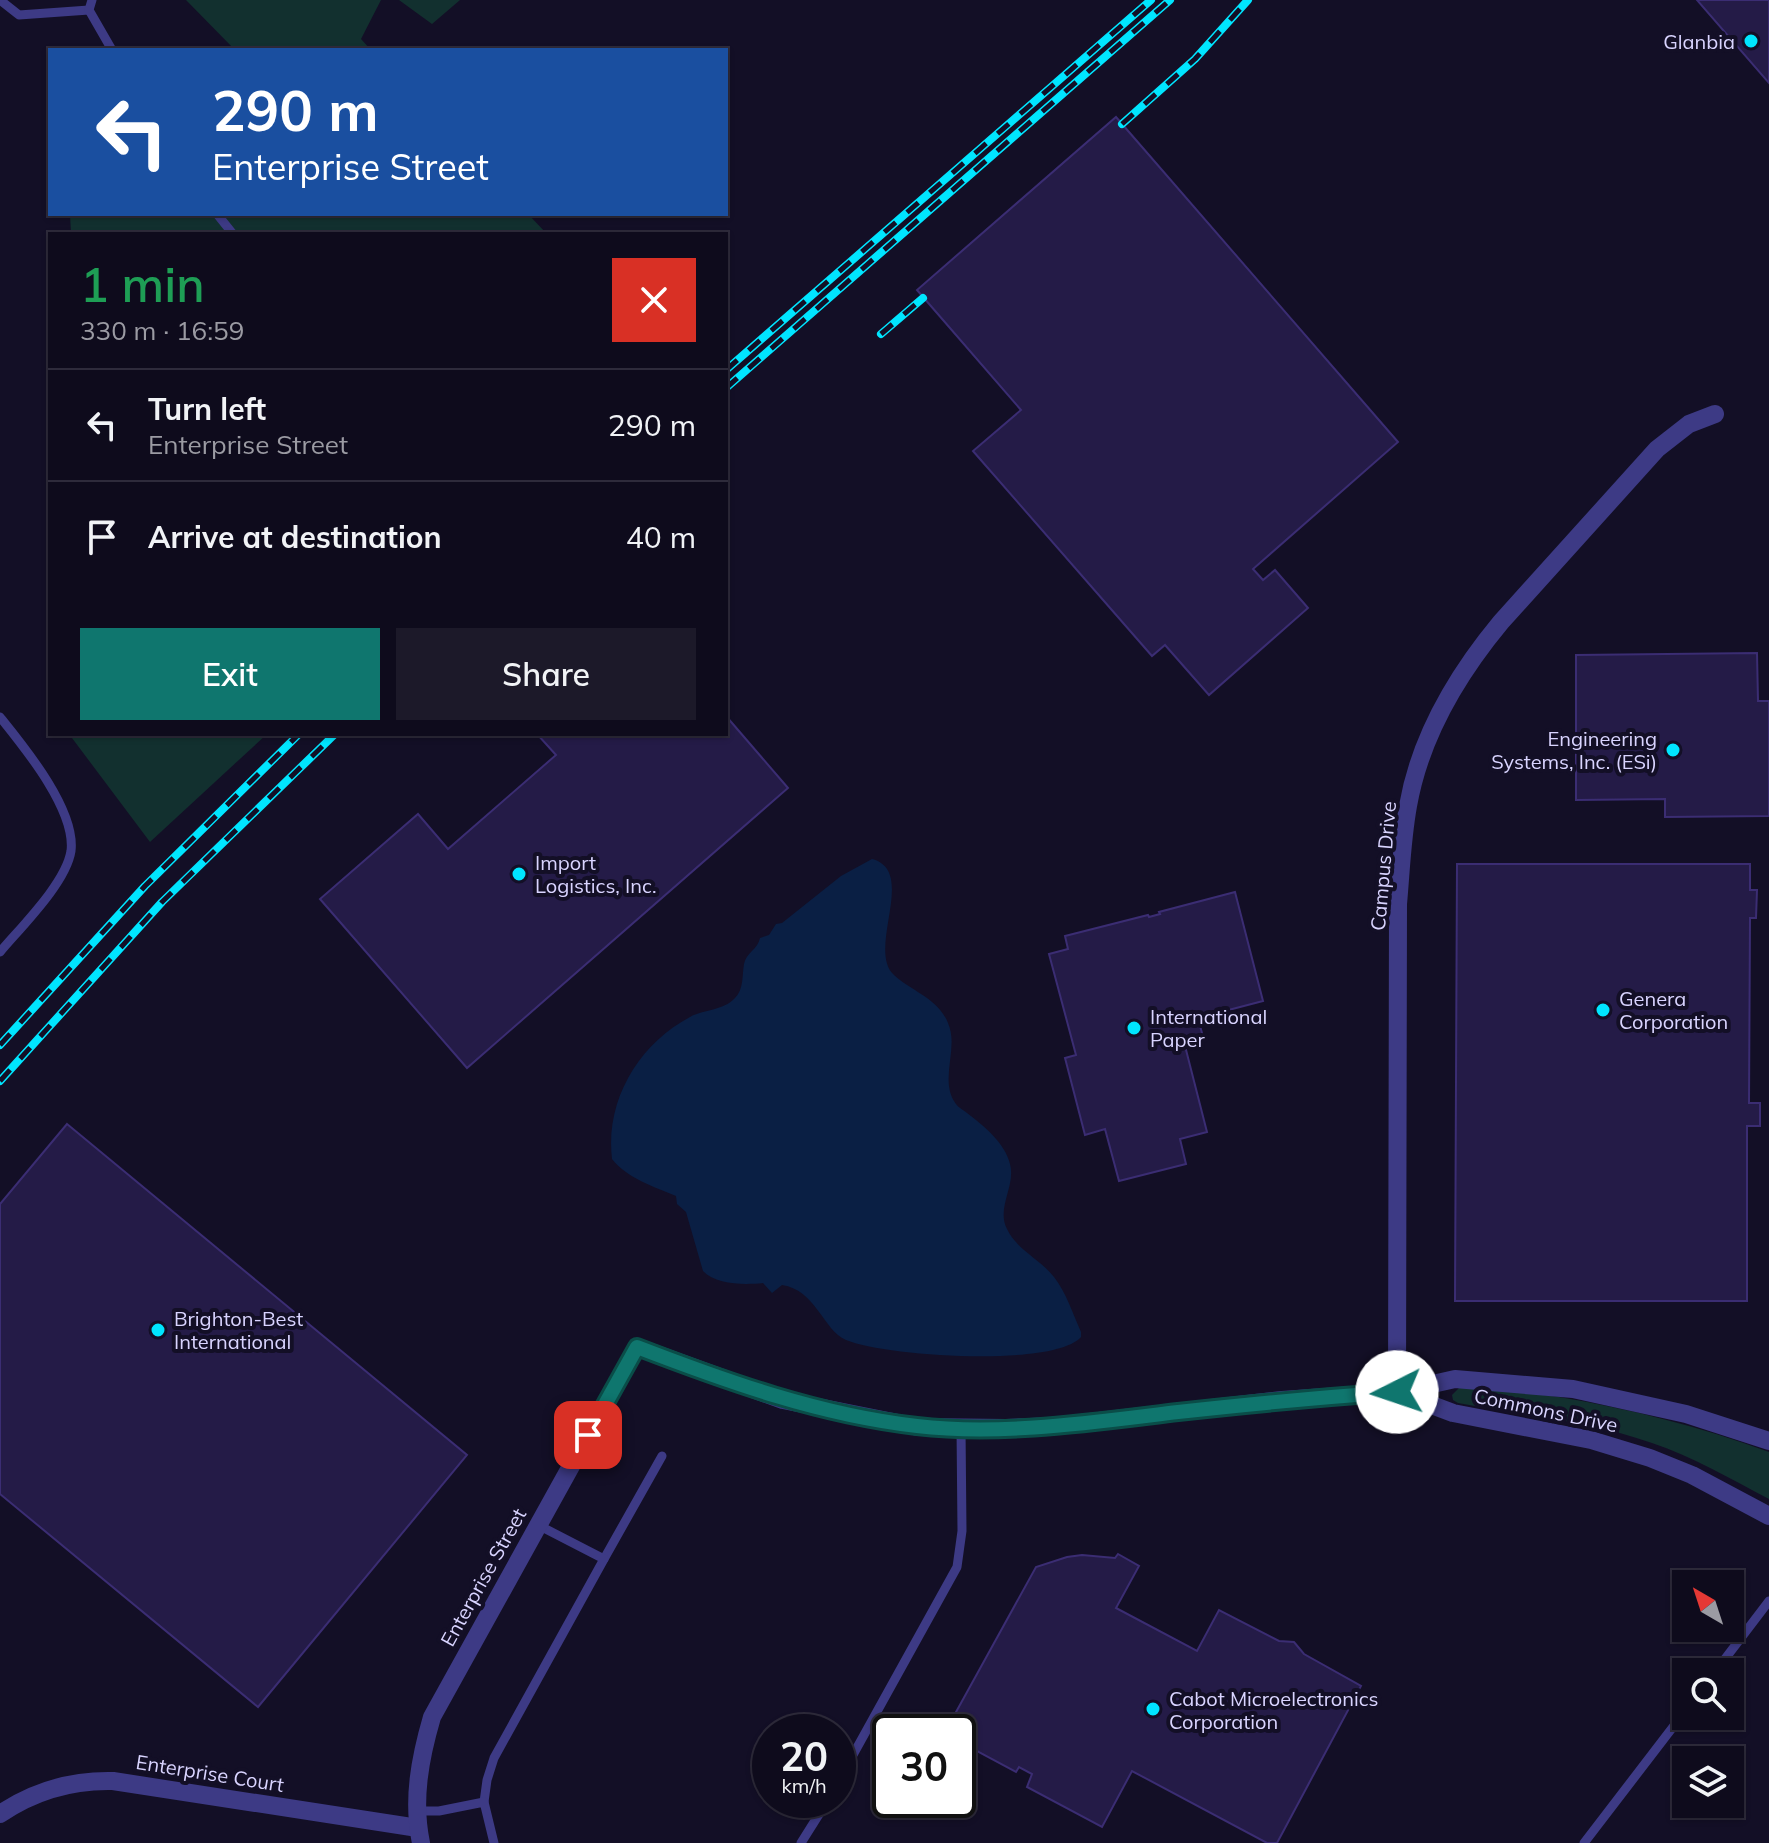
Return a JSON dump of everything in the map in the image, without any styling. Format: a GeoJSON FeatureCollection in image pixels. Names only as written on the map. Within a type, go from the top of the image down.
{"type":"FeatureCollection","features":[{"type":"Feature","properties":{"kind":"street","name":"Campus Drive"},"geometry":{"type":"LineString","coordinates":[[1397,1392],[1398,904],[1403,841],[1415,775],[1450,693],[1480,647],[1657,449],[1689,424],[1715,414]]}},
{"type":"Feature","properties":{"kind":"street","name":"Enterprise Street"},"geometry":{"type":"LineString","coordinates":[[419,1827],[422,1756],[432,1717],[637,1347],[783,1400],[918,1427],[961,1427]]}},
{"type":"Feature","properties":{"kind":"street","name":"Commons Drive"},"geometry":{"type":"LineString","coordinates":[[1397,1392],[1455,1379],[1573,1389],[1686,1414],[1769,1441]]}},
{"type":"Feature","properties":{"kind":"street"},"geometry":{"type":"LineString","coordinates":[[961,1427],[1055,1426],[1282,1400],[1397,1392]]}},
{"type":"Feature","properties":{"kind":"street","name":"Commons Drive"},"geometry":{"type":"LineString","coordinates":[[1397,1392],[1453,1413],[1591,1440],[1650,1458],[1692,1475],[1769,1516]]}},
{"type":"Feature","properties":{"kind":"street","name":"Enterprise Court"},"geometry":{"type":"LineString","coordinates":[[0,1814],[21,1801],[58,1787],[81,1782],[113,1781],[419,1827]]}},
{"type":"Feature","properties":{"kind":"lane"},"geometry":{"type":"LineString","coordinates":[[0,0],[19,15],[90,5],[111,48]]}},
{"type":"Feature","properties":{"kind":"lane"},"geometry":{"type":"LineString","coordinates":[[219,216],[231,232]]}},
{"type":"Feature","properties":{"kind":"lane"},"geometry":{"type":"LineString","coordinates":[[0,717],[22,745],[66,815],[71,852],[54,888],[0,952]]}},
{"type":"Feature","properties":{"kind":"lane"},"geometry":{"type":"LineString","coordinates":[[856,1749],[957,1567],[962,1531],[961,1427]]}},
{"type":"Feature","properties":{"kind":"lane"},"geometry":{"type":"LineString","coordinates":[[494,1843],[484,1802],[494,1758],[662,1456]]}},
{"type":"Feature","properties":{"kind":"lane"},"geometry":{"type":"LineString","coordinates":[[538,1525],[604,1559]]}},
{"type":"Feature","properties":{"kind":"lane"},"geometry":{"type":"LineString","coordinates":[[1726,1658],[1769,1601]]}},
{"type":"Feature","properties":{"kind":"lane"},"geometry":{"type":"LineString","coordinates":[[1584,1843],[1672,1728]]}},
{"type":"Feature","properties":{"kind":"lane"},"geometry":{"type":"LineString","coordinates":[[419,1827],[439,1811],[484,1802]]}},
{"type":"Feature","properties":{"kind":"lane"},"geometry":{"type":"LineString","coordinates":[[801,1843],[817,1818]]}},
{"type":"Feature","properties":{"kind":"green space"},"geometry":{"type":"Polygon","coordinates":[[[186,0],[381,0],[361,39],[369,48],[233,48],[186,0]]]}},
{"type":"Feature","properties":{"kind":"green space"},"geometry":{"type":"Polygon","coordinates":[[[399,0],[460,0],[432,24],[399,0]]]}},
{"type":"Feature","properties":{"kind":"green space"},"geometry":{"type":"Polygon","coordinates":[[[70,216],[530,216],[545,232],[71,232],[70,216]]]}},
{"type":"Feature","properties":{"kind":"green space"},"geometry":{"type":"Polygon","coordinates":[[[70,736],[265,736],[150,842],[70,736]]]}},
{"type":"Feature","properties":{"kind":"green space"},"geometry":{"type":"Polygon","coordinates":[[[1460,1387],[1547,1395],[1613,1407],[1692,1427],[1769,1452],[1769,1499],[1682,1455],[1628,1435],[1458,1403],[1452,1395],[1460,1387]]]}},
{"type":"Feature","properties":{"kind":"water"},"geometry":{"type":"Polygon","coordinates":[[[872,859],[885,866],[891,879],[885,948],[887,963],[894,975],[944,1014],[952,1042],[950,1092],[957,1105],[1004,1149],[1010,1164],[1011,1180],[1004,1213],[1007,1229],[1058,1283],[1081,1332],[1081,1337],[1064,1347],[1038,1353],[967,1356],[895,1351],[846,1340],[794,1288],[782,1285],[772,1293],[763,1283],[731,1283],[709,1276],[703,1271],[686,1212],[677,1204],[676,1196],[633,1177],[612,1159],[611,1137],[620,1095],[641,1058],[672,1028],[695,1014],[719,1008],[735,998],[740,990],[745,960],[760,938],[769,935],[776,924],[782,923],[841,876],[872,859]]]}},
{"type":"Feature","properties":{"kind":"building","name":"Glanbia"},"geometry":{"type":"Polygon","coordinates":[[[1697,0],[1769,0],[1769,83],[1697,0]]]}},
{"type":"Feature","properties":{"kind":"building"},"geometry":{"type":"Polygon","coordinates":[[[1116,117],[1398,442],[1253,569],[1263,580],[1275,570],[1308,608],[1209,695],[1165,645],[1152,656],[973,451],[1021,410],[917,290],[1116,117]]]}},
{"type":"Feature","properties":{"kind":"building","name":"Engineering Systems, Inc. (ESi)"},"geometry":{"type":"Polygon","coordinates":[[[1757,653],[1758,701],[1769,701],[1769,816],[1665,817],[1665,799],[1576,800],[1576,655],[1757,653]]]}},
{"type":"Feature","properties":{"kind":"building","name":"Import Logistics, Inc."},"geometry":{"type":"Polygon","coordinates":[[[728,718],[788,788],[467,1068],[320,899],[418,814],[448,849],[556,755],[539,736],[728,736],[728,718]]]}},
{"type":"Feature","properties":{"kind":"building","name":"Genera Corporation"},"geometry":{"type":"Polygon","coordinates":[[[1457,864],[1750,864],[1750,890],[1757,890],[1756,918],[1750,918],[1749,1103],[1760,1103],[1760,1126],[1747,1126],[1747,1301],[1455,1301],[1457,864]]]}},
{"type":"Feature","properties":{"kind":"building","name":"International Paper"},"geometry":{"type":"Polygon","coordinates":[[[1235,892],[1263,1001],[1198,1018],[1203,1037],[1184,1042],[1207,1132],[1180,1139],[1186,1164],[1119,1181],[1105,1129],[1085,1135],[1065,1058],[1076,1055],[1049,954],[1068,949],[1065,936],[1149,917],[1235,892]]]}},
{"type":"Feature","properties":{"kind":"building","name":"Brighton-Best International"},"geometry":{"type":"Polygon","coordinates":[[[67,1124],[467,1455],[258,1707],[0,1494],[0,1204],[67,1124]]]}},
{"type":"Feature","properties":{"kind":"building","name":"Cabot Microelectronics Corporation"},"geometry":{"type":"Polygon","coordinates":[[[1118,1554],[1139,1566],[1116,1608],[1197,1651],[1219,1610],[1279,1641],[1294,1642],[1304,1654],[1361,1686],[1277,1843],[1267,1843],[1132,1771],[1102,1827],[1027,1787],[1032,1774],[1019,1767],[1016,1772],[976,1751],[976,1714],[955,1714],[1036,1567],[1082,1555],[1115,1558],[1118,1554]]]}},
{"type":"Feature","properties":{"kind":"railway"},"geometry":{"type":"LineString","coordinates":[[728,368],[1151,0]]}},
{"type":"Feature","properties":{"kind":"railway"},"geometry":{"type":"LineString","coordinates":[[728,386],[1170,0]]}},
{"type":"Feature","properties":{"kind":"railway"},"geometry":{"type":"LineString","coordinates":[[1122,124],[1195,59],[1248,0]]}},
{"type":"Feature","properties":{"kind":"railway"},"geometry":{"type":"LineString","coordinates":[[881,334],[923,298]]}},
{"type":"Feature","properties":{"kind":"railway"},"geometry":{"type":"LineString","coordinates":[[0,1045],[145,886],[297,736]]}},
{"type":"Feature","properties":{"kind":"railway"},"geometry":{"type":"LineString","coordinates":[[0,1081],[162,902],[333,736]]}},
{"type":"Feature","properties":{"kind":"place","name":"Glanbia"},"geometry":{"type":"Point","coordinates":[1751,41]}},
{"type":"Feature","properties":{"kind":"place","name":"Engineering Systems, Inc. (ESi)"},"geometry":{"type":"Point","coordinates":[1673,750]}},
{"type":"Feature","properties":{"kind":"place","name":"Import Logistics, Inc."},"geometry":{"type":"Point","coordinates":[519,874]}},
{"type":"Feature","properties":{"kind":"place","name":"Genera Corporation"},"geometry":{"type":"Point","coordinates":[1603,1010]}},
{"type":"Feature","properties":{"kind":"place","name":"International Paper"},"geometry":{"type":"Point","coordinates":[1134,1028]}},
{"type":"Feature","properties":{"kind":"place","name":"Brighton-Best International"},"geometry":{"type":"Point","coordinates":[158,1330]}},
{"type":"Feature","properties":{"kind":"place","name":"Cabot Microelectronics Corporation"},"geometry":{"type":"Point","coordinates":[1153,1709]}},
{"type":"Feature","properties":{"kind":"route"},"geometry":{"type":"LineString","coordinates":[[588,1435],[637,1347],[783,1400],[918,1427],[1055,1426],[1282,1400],[1397,1392]]}}]}
